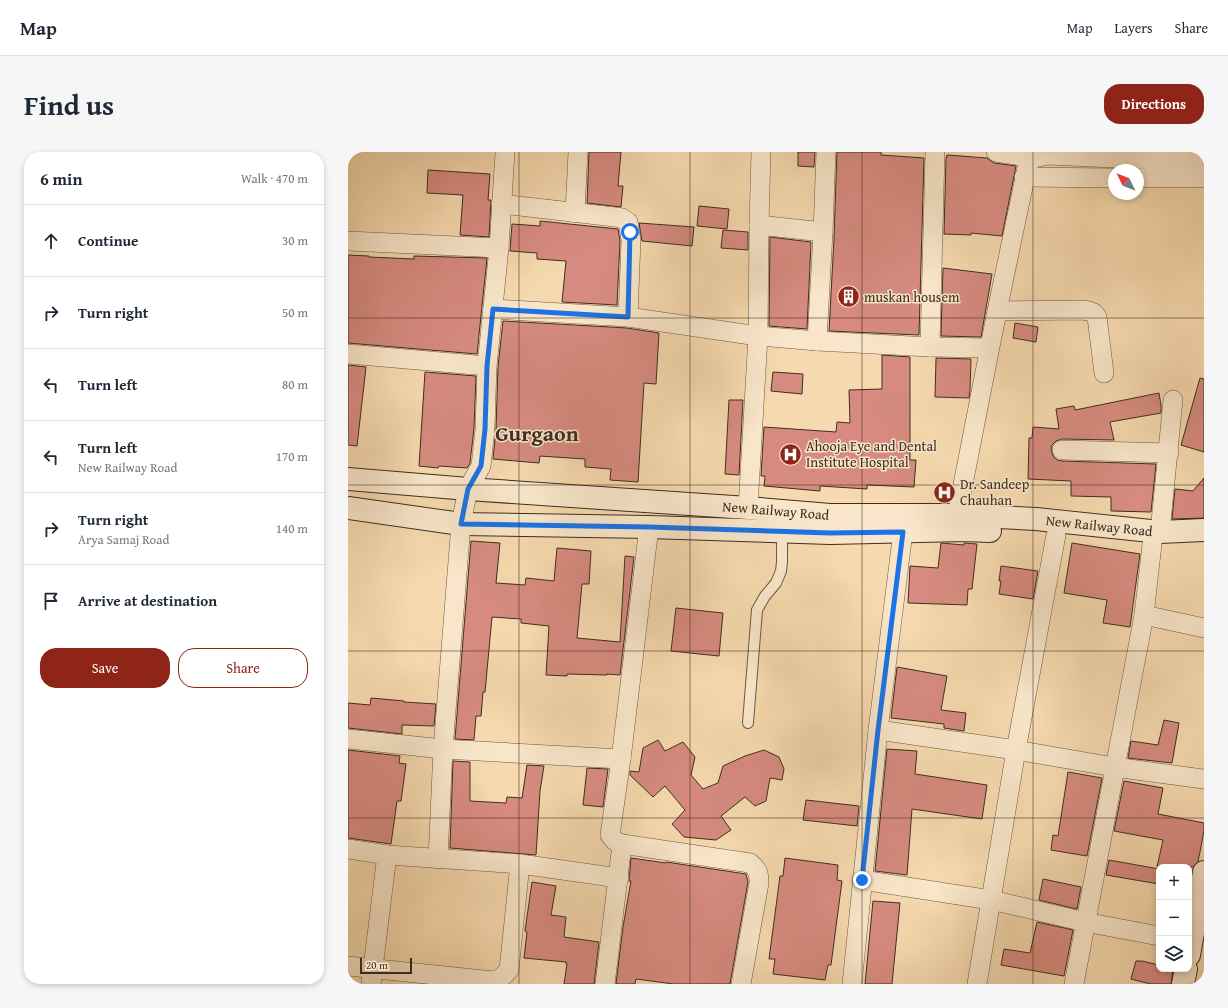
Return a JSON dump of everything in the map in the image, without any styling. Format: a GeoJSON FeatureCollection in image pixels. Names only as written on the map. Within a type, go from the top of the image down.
{"type":"FeatureCollection","features":[{"type":"Feature","properties":{"kind":"main road","name":"New Railway Road"},"geometry":{"type":"LineString","coordinates":[[348,479],[830,515],[957,515],[1036,519],[1204,546]]}},
{"type":"Feature","properties":{"kind":"main road","name":"New Railway Road"},"geometry":{"type":"LineString","coordinates":[[348,508],[461,524],[649,527],[830,533],[964,530],[1097,538],[1156,538],[1204,530]]}},
{"type":"Feature","properties":{"kind":"main road"},"geometry":{"type":"LineString","coordinates":[[1193,946],[1204,872]]}},
{"type":"Feature","properties":{"kind":"main road"},"geometry":{"type":"LineString","coordinates":[[1183,984],[1185,972]]}},
{"type":"Feature","properties":{"kind":"street"},"geometry":{"type":"LineString","coordinates":[[438,858],[443,749],[461,524],[468,489],[481,466],[485,429],[487,366],[499,248],[505,152]]}},
{"type":"Feature","properties":{"kind":"street"},"geometry":{"type":"LineString","coordinates":[[575,213],[578,152]]}},
{"type":"Feature","properties":{"kind":"street"},"geometry":{"type":"LineString","coordinates":[[748,508],[758,336],[761,152]]}},
{"type":"Feature","properties":{"kind":"street"},"geometry":{"type":"LineString","coordinates":[[817,341],[826,152]]}},
{"type":"Feature","properties":{"kind":"street"},"geometry":{"type":"LineString","coordinates":[[930,347],[935,152]]}},
{"type":"Feature","properties":{"kind":"street"},"geometry":{"type":"LineString","coordinates":[[996,152],[1040,156],[1204,162]]}},
{"type":"Feature","properties":{"kind":"street"},"geometry":{"type":"LineString","coordinates":[[957,515],[1024,177],[1028,163],[1040,156]]}},
{"type":"Feature","properties":{"kind":"street"},"geometry":{"type":"LineString","coordinates":[[1024,177],[1108,178]]}},
{"type":"Feature","properties":{"kind":"street"},"geometry":{"type":"LineString","coordinates":[[1144,178],[1204,178]]}},
{"type":"Feature","properties":{"kind":"street"},"geometry":{"type":"LineString","coordinates":[[501,204],[615,217],[622,218],[628,222],[631,240],[628,317]]}},
{"type":"Feature","properties":{"kind":"street"},"geometry":{"type":"LineString","coordinates":[[759,225],[823,232]]}},
{"type":"Feature","properties":{"kind":"street"},"geometry":{"type":"LineString","coordinates":[[348,241],[499,248]]}},
{"type":"Feature","properties":{"kind":"street"},"geometry":{"type":"LineString","coordinates":[[493,309],[628,317],[758,336],[817,341],[930,347],[989,348]]}},
{"type":"Feature","properties":{"kind":"street"},"geometry":{"type":"LineString","coordinates":[[997,312],[1082,310],[1094,313],[1097,317],[1104,373]]}},
{"type":"Feature","properties":{"kind":"street"},"geometry":{"type":"LineString","coordinates":[[348,354],[487,366]]}},
{"type":"Feature","properties":{"kind":"street"},"geometry":{"type":"LineString","coordinates":[[1074,984],[1144,615],[1169,453],[1173,400]]}},
{"type":"Feature","properties":{"kind":"street"},"geometry":{"type":"LineString","coordinates":[[1062,450],[1169,453]]}},
{"type":"Feature","properties":{"kind":"street"},"geometry":{"type":"LineString","coordinates":[[649,527],[621,759],[610,835],[614,841],[622,844],[750,864],[754,867],[759,873],[759,883],[741,984]]}},
{"type":"Feature","properties":{"kind":"street"},"geometry":{"type":"LineString","coordinates":[[852,984],[878,730],[903,532]]}},
{"type":"Feature","properties":{"kind":"street"},"geometry":{"type":"LineString","coordinates":[[977,984],[1016,750],[1056,535]]}},
{"type":"Feature","properties":{"kind":"street"},"geometry":{"type":"LineString","coordinates":[[1144,615],[1204,628]]}},
{"type":"Feature","properties":{"kind":"street"},"geometry":{"type":"LineString","coordinates":[[878,730],[1016,750],[1114,767],[1204,779]]}},
{"type":"Feature","properties":{"kind":"street"},"geometry":{"type":"LineString","coordinates":[[348,739],[443,749],[621,759]]}},
{"type":"Feature","properties":{"kind":"street"},"geometry":{"type":"LineString","coordinates":[[605,984],[622,844]]}},
{"type":"Feature","properties":{"kind":"street"},"geometry":{"type":"LineString","coordinates":[[348,849],[387,855],[520,864],[619,878]]}},
{"type":"Feature","properties":{"kind":"street"},"geometry":{"type":"LineString","coordinates":[[372,976],[387,855]]}},
{"type":"Feature","properties":{"kind":"street"},"geometry":{"type":"LineString","coordinates":[[348,966],[372,976],[493,981],[500,979],[509,970],[520,864]]}},
{"type":"Feature","properties":{"kind":"street"},"geometry":{"type":"LineString","coordinates":[[862,880],[991,900],[1085,922],[1156,935]]}},
{"type":"Feature","properties":{"kind":"lane"},"geometry":{"type":"LineString","coordinates":[[748,723],[757,610],[765,596],[776,583],[781,571],[782,531]]}},
{"type":"Feature","properties":{"kind":"building"},"geometry":{"type":"Polygon","coordinates":[[[589,152],[621,152],[618,186],[623,186],[621,207],[587,203],[589,152]]]}},
{"type":"Feature","properties":{"kind":"building"},"geometry":{"type":"Polygon","coordinates":[[[798,152],[815,152],[814,167],[798,166],[798,152]]]}},
{"type":"Feature","properties":{"kind":"building"},"geometry":{"type":"Polygon","coordinates":[[[837,152],[881,152],[881,155],[924,158],[919,335],[829,331],[837,152]]]}},
{"type":"Feature","properties":{"kind":"building"},"geometry":{"type":"Polygon","coordinates":[[[947,155],[987,158],[994,163],[1016,166],[1002,236],[971,233],[971,235],[944,234],[947,155]]]}},
{"type":"Feature","properties":{"kind":"building"},"geometry":{"type":"Polygon","coordinates":[[[428,170],[490,174],[488,200],[491,200],[489,237],[460,235],[463,195],[427,193],[428,170]]]}},
{"type":"Feature","properties":{"kind":"building"},"geometry":{"type":"Polygon","coordinates":[[[699,206],[729,209],[727,229],[697,226],[699,206]]]}},
{"type":"Feature","properties":{"kind":"building"},"geometry":{"type":"Polygon","coordinates":[[[540,221],[618,229],[620,241],[617,305],[562,302],[566,261],[537,259],[537,253],[510,251],[512,224],[540,226],[540,221]]]}},
{"type":"Feature","properties":{"kind":"building"},"geometry":{"type":"Polygon","coordinates":[[[639,223],[694,227],[692,246],[642,241],[639,223]]]}},
{"type":"Feature","properties":{"kind":"building"},"geometry":{"type":"Polygon","coordinates":[[[723,230],[748,232],[748,250],[721,248],[723,230]]]}},
{"type":"Feature","properties":{"kind":"building"},"geometry":{"type":"Polygon","coordinates":[[[770,237],[811,242],[807,329],[769,326],[770,237]]]}},
{"type":"Feature","properties":{"kind":"building"},"geometry":{"type":"Polygon","coordinates":[[[348,255],[414,259],[414,256],[487,258],[477,354],[348,343],[348,255]]]}},
{"type":"Feature","properties":{"kind":"building"},"geometry":{"type":"Polygon","coordinates":[[[943,268],[992,274],[981,337],[941,336],[943,268]]]}},
{"type":"Feature","properties":{"kind":"building"},"geometry":{"type":"Polygon","coordinates":[[[503,321],[627,328],[659,333],[656,384],[644,383],[638,482],[610,480],[611,469],[585,467],[585,459],[540,456],[539,463],[493,459],[496,429],[498,367],[503,321]]]}},
{"type":"Feature","properties":{"kind":"building"},"geometry":{"type":"Polygon","coordinates":[[[1015,323],[1038,327],[1036,342],[1013,338],[1015,323]]]}},
{"type":"Feature","properties":{"kind":"building"},"geometry":{"type":"Polygon","coordinates":[[[882,355],[910,357],[910,460],[916,460],[914,487],[867,485],[867,489],[820,486],[820,491],[764,486],[765,476],[761,476],[764,427],[836,432],[837,422],[850,423],[849,390],[882,389],[882,355]]]}},
{"type":"Feature","properties":{"kind":"building"},"geometry":{"type":"Polygon","coordinates":[[[936,358],[971,359],[969,398],[935,397],[936,358]]]}},
{"type":"Feature","properties":{"kind":"building"},"geometry":{"type":"Polygon","coordinates":[[[348,365],[366,367],[357,446],[348,445],[348,365]]]}},
{"type":"Feature","properties":{"kind":"building"},"geometry":{"type":"Polygon","coordinates":[[[425,372],[476,376],[474,428],[470,463],[467,468],[439,466],[438,468],[419,466],[425,372]]]}},
{"type":"Feature","properties":{"kind":"building"},"geometry":{"type":"Polygon","coordinates":[[[773,372],[803,374],[802,394],[771,391],[773,372]]]}},
{"type":"Feature","properties":{"kind":"building"},"geometry":{"type":"Polygon","coordinates":[[[1200,378],[1204,379],[1204,452],[1181,445],[1200,378]]]}},
{"type":"Feature","properties":{"kind":"building"},"geometry":{"type":"Polygon","coordinates":[[[1159,393],[1161,413],[1110,422],[1114,440],[1062,439],[1056,441],[1052,445],[1051,449],[1053,456],[1057,460],[1062,461],[1156,464],[1151,512],[1111,511],[1111,497],[1071,496],[1071,481],[1028,479],[1029,438],[1032,438],[1033,427],[1059,429],[1056,409],[1074,406],[1075,410],[1159,393]]]}},
{"type":"Feature","properties":{"kind":"building"},"geometry":{"type":"Polygon","coordinates":[[[729,400],[743,400],[739,475],[725,474],[729,400]]]}},
{"type":"Feature","properties":{"kind":"building"},"geometry":{"type":"Polygon","coordinates":[[[1204,478],[1204,518],[1172,519],[1175,489],[1193,491],[1204,478]]]}},
{"type":"Feature","properties":{"kind":"building"},"geometry":{"type":"Polygon","coordinates":[[[471,541],[500,543],[496,583],[525,585],[526,578],[554,581],[557,548],[591,551],[589,584],[582,584],[577,638],[620,642],[625,556],[634,557],[620,675],[546,675],[549,626],[521,623],[521,619],[492,617],[485,692],[483,692],[481,716],[476,716],[474,740],[455,739],[471,541]]]}},
{"type":"Feature","properties":{"kind":"building"},"geometry":{"type":"Polygon","coordinates":[[[941,543],[964,545],[964,543],[977,544],[972,589],[968,589],[967,605],[908,603],[910,566],[938,568],[941,543]]]}},
{"type":"Feature","properties":{"kind":"building"},"geometry":{"type":"Polygon","coordinates":[[[1072,543],[1140,554],[1130,627],[1103,623],[1107,600],[1064,593],[1072,543]]]}},
{"type":"Feature","properties":{"kind":"building"},"geometry":{"type":"Polygon","coordinates":[[[1001,566],[1038,571],[1033,599],[999,594],[1001,566]]]}},
{"type":"Feature","properties":{"kind":"building"},"geometry":{"type":"Polygon","coordinates":[[[676,608],[723,613],[719,656],[671,651],[676,608]]]}},
{"type":"Feature","properties":{"kind":"building"},"geometry":{"type":"Polygon","coordinates":[[[897,667],[947,676],[941,710],[966,713],[964,731],[944,728],[944,724],[891,718],[897,667]]]}},
{"type":"Feature","properties":{"kind":"building"},"geometry":{"type":"Polygon","coordinates":[[[371,698],[436,704],[434,726],[402,725],[402,734],[348,728],[348,703],[370,705],[371,698]]]}},
{"type":"Feature","properties":{"kind":"building"},"geometry":{"type":"Polygon","coordinates":[[[1164,720],[1179,723],[1172,763],[1128,758],[1131,741],[1158,745],[1164,720]]]}},
{"type":"Feature","properties":{"kind":"building"},"geometry":{"type":"Polygon","coordinates":[[[658,740],[665,751],[683,742],[695,757],[691,775],[703,789],[718,783],[723,766],[745,756],[764,750],[779,757],[784,769],[782,780],[770,778],[766,801],[755,806],[745,797],[721,816],[731,830],[716,840],[684,837],[672,824],[685,810],[665,786],[653,797],[630,775],[630,771],[639,772],[643,748],[658,740]]]}},
{"type":"Feature","properties":{"kind":"building"},"geometry":{"type":"Polygon","coordinates":[[[887,749],[917,751],[915,774],[987,785],[982,819],[912,809],[907,875],[875,871],[887,749]]]}},
{"type":"Feature","properties":{"kind":"building"},"geometry":{"type":"Polygon","coordinates":[[[348,750],[400,756],[399,763],[406,764],[401,801],[397,801],[391,844],[348,838],[348,750]]]}},
{"type":"Feature","properties":{"kind":"building"},"geometry":{"type":"Polygon","coordinates":[[[453,761],[470,762],[470,801],[506,803],[507,797],[522,798],[527,765],[544,766],[540,791],[536,855],[450,848],[453,761]]]}},
{"type":"Feature","properties":{"kind":"building"},"geometry":{"type":"Polygon","coordinates":[[[587,768],[608,769],[603,807],[583,805],[587,768]]]}},
{"type":"Feature","properties":{"kind":"building"},"geometry":{"type":"Polygon","coordinates":[[[1068,772],[1102,778],[1087,856],[1051,850],[1053,835],[1058,836],[1068,772]]]}},
{"type":"Feature","properties":{"kind":"building"},"geometry":{"type":"Polygon","coordinates":[[[1124,781],[1163,788],[1158,814],[1204,823],[1204,831],[1198,862],[1193,867],[1192,864],[1158,864],[1163,840],[1114,831],[1124,781]]]}},
{"type":"Feature","properties":{"kind":"building"},"geometry":{"type":"Polygon","coordinates":[[[806,800],[859,806],[857,826],[803,820],[806,800]]]}},
{"type":"Feature","properties":{"kind":"building"},"geometry":{"type":"Polygon","coordinates":[[[631,858],[746,874],[748,882],[730,984],[674,984],[636,979],[635,984],[616,984],[623,927],[631,881],[629,881],[631,858]]]}},
{"type":"Feature","properties":{"kind":"building"},"geometry":{"type":"Polygon","coordinates":[[[785,858],[838,865],[837,880],[842,881],[831,965],[828,965],[825,980],[773,974],[775,959],[769,959],[780,876],[783,876],[785,858]]]}},
{"type":"Feature","properties":{"kind":"building"},"geometry":{"type":"Polygon","coordinates":[[[1109,860],[1156,868],[1156,883],[1106,875],[1109,860]]]}},
{"type":"Feature","properties":{"kind":"building"},"geometry":{"type":"Polygon","coordinates":[[[1043,879],[1081,887],[1077,909],[1039,900],[1043,879]]]}},
{"type":"Feature","properties":{"kind":"building"},"geometry":{"type":"Polygon","coordinates":[[[532,882],[556,886],[551,915],[566,917],[564,937],[599,942],[594,984],[564,984],[566,962],[524,958],[527,932],[525,931],[532,882]]]}},
{"type":"Feature","properties":{"kind":"building"},"geometry":{"type":"Polygon","coordinates":[[[873,901],[900,903],[892,984],[865,984],[873,901]]]}},
{"type":"Feature","properties":{"kind":"building"},"geometry":{"type":"Polygon","coordinates":[[[1037,922],[1073,930],[1064,976],[1001,965],[1004,949],[1030,953],[1037,922]]]}},
{"type":"Feature","properties":{"kind":"building"},"geometry":{"type":"Polygon","coordinates":[[[1136,961],[1156,964],[1156,972],[1173,972],[1171,984],[1151,984],[1131,979],[1136,961]]]}},
{"type":"Feature","properties":{"kind":"place","name":"muskan housem"},"geometry":{"type":"Point","coordinates":[848,297]}},
{"type":"Feature","properties":{"kind":"place","name":"Ahooja Eye and Dental Institute Hospital"},"geometry":{"type":"Point","coordinates":[791,454]}},
{"type":"Feature","properties":{"kind":"place","name":"Dr. Sandeep Chauhan"},"geometry":{"type":"Point","coordinates":[944,492]}},
{"type":"Feature","properties":{"kind":"district","name":"Gurgaon"},"geometry":{"type":"Point","coordinates":[537,433]}},
{"type":"Feature","properties":{"kind":"route"},"geometry":{"type":"LineString","coordinates":[[630,232],[628,317],[493,309],[487,366],[485,429],[481,466],[468,489],[461,524],[649,527],[830,533],[903,532],[878,730],[862,880]]}}]}
